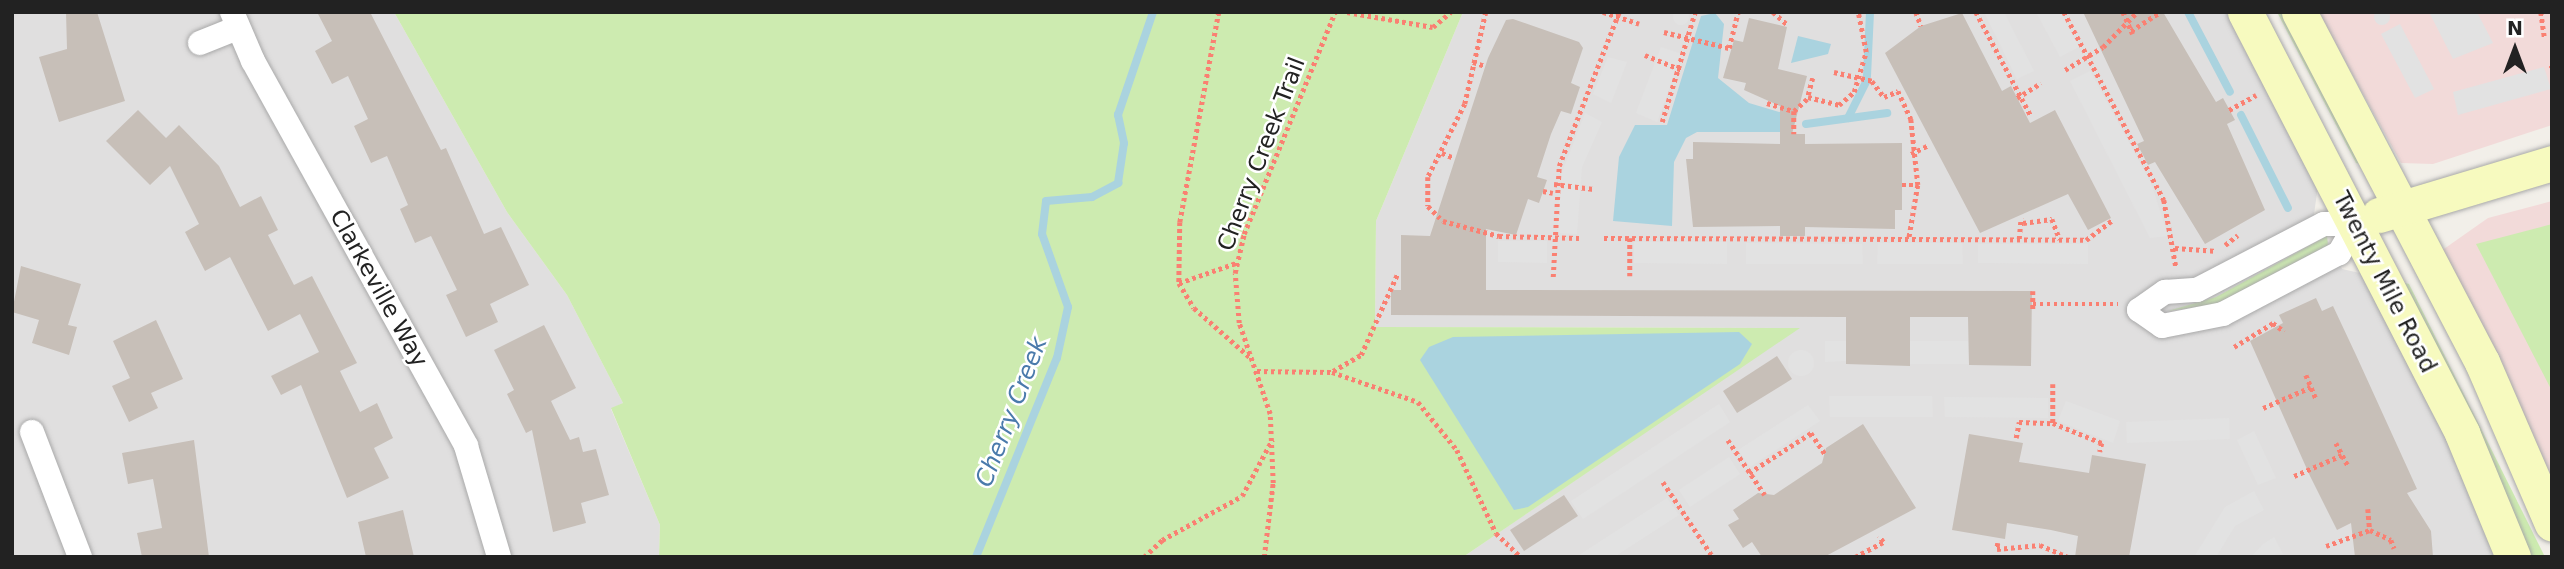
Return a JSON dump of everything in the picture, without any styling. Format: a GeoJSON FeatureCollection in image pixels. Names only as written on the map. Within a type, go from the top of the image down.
{"type":"FeatureCollection","features":[{"type":"Feature","properties":{"kind":"main road","name":"Twenty Mile Road"},"geometry":{"type":"LineString","coordinates":[[2245,12],[2462,433],[2513,557]]}},
{"type":"Feature","properties":{"kind":"main road","name":"Twenty Mile Road"},"geometry":{"type":"LineString","coordinates":[[2299,12],[2504,408],[2552,524]]}},
{"type":"Feature","properties":{"kind":"main road"},"geometry":{"type":"LineString","coordinates":[[2356,224],[2401,207],[2552,163]]}},
{"type":"Feature","properties":{"kind":"street","name":"Clarkeville Way"},"geometry":{"type":"LineString","coordinates":[[200,43],[235,20],[466,446],[499,557]]}},
{"type":"Feature","properties":{"kind":"street"},"geometry":{"type":"LineString","coordinates":[[2324,223],[2356,224],[2339,253],[2222,314],[2162,326],[2138,310],[2165,292],[2206,286],[2324,223]]}},
{"type":"Feature","properties":{"kind":"street"},"geometry":{"type":"LineString","coordinates":[[32,432],[80,557]]}},
{"type":"Feature","properties":{"kind":"path"},"geometry":{"type":"LineString","coordinates":[[1219,12],[1180,222],[1178,283],[1194,308],[1253,359]]}},
{"type":"Feature","properties":{"kind":"path","name":"Cherry Creek Trail"},"geometry":{"type":"LineString","coordinates":[[1264,557],[1272,440],[1257,371],[1235,305],[1236,263],[1335,12]]}},
{"type":"Feature","properties":{"kind":"path"},"geometry":{"type":"LineString","coordinates":[[1346,12],[1433,27],[1451,12]]}},
{"type":"Feature","properties":{"kind":"path"},"geometry":{"type":"LineString","coordinates":[[1486,12],[1465,104],[1427,183],[1434,216],[1499,236],[1579,238]]}},
{"type":"Feature","properties":{"kind":"path"},"geometry":{"type":"LineString","coordinates":[[1603,12],[1639,24]]}},
{"type":"Feature","properties":{"kind":"path"},"geometry":{"type":"LineString","coordinates":[[1662,122],[1682,70],[1695,12]]}},
{"type":"Feature","properties":{"kind":"path"},"geometry":{"type":"LineString","coordinates":[[1664,32],[1730,48],[1738,12]]}},
{"type":"Feature","properties":{"kind":"path"},"geometry":{"type":"LineString","coordinates":[[1773,12],[1788,25]]}},
{"type":"Feature","properties":{"kind":"path"},"geometry":{"type":"LineString","coordinates":[[1808,97],[1842,104],[1859,79],[1866,52],[1858,12]]}},
{"type":"Feature","properties":{"kind":"path"},"geometry":{"type":"LineString","coordinates":[[1916,12],[1921,26]]}},
{"type":"Feature","properties":{"kind":"path"},"geometry":{"type":"LineString","coordinates":[[1976,12],[2031,116]]}},
{"type":"Feature","properties":{"kind":"path"},"geometry":{"type":"LineString","coordinates":[[2064,12],[2164,200],[2175,248],[2175,275]]}},
{"type":"Feature","properties":{"kind":"path"},"geometry":{"type":"LineString","coordinates":[[2123,12],[2132,32],[2160,12]]}},
{"type":"Feature","properties":{"kind":"path"},"geometry":{"type":"LineString","coordinates":[[2065,70],[2088,58],[2137,12]]}},
{"type":"Feature","properties":{"kind":"path"},"geometry":{"type":"LineString","coordinates":[[2545,39],[2543,15],[2552,14]]}},
{"type":"Feature","properties":{"kind":"path"},"geometry":{"type":"LineString","coordinates":[[1553,277],[1554,184],[1618,15]]}},
{"type":"Feature","properties":{"kind":"path"},"geometry":{"type":"LineString","coordinates":[[1644,55],[1682,70]]}},
{"type":"Feature","properties":{"kind":"path"},"geometry":{"type":"LineString","coordinates":[[1473,62],[1485,66]]}},
{"type":"Feature","properties":{"kind":"path"},"geometry":{"type":"LineString","coordinates":[[1834,72],[1872,81],[1884,97],[1898,91],[1911,119],[1911,154],[1918,185],[1909,239]]}},
{"type":"Feature","properties":{"kind":"path"},"geometry":{"type":"LineString","coordinates":[[1794,134],[1794,111],[1808,97],[1813,78]]}},
{"type":"Feature","properties":{"kind":"path"},"geometry":{"type":"LineString","coordinates":[[2019,96],[2041,83]]}},
{"type":"Feature","properties":{"kind":"path"},"geometry":{"type":"LineString","coordinates":[[2229,110],[2256,95]]}},
{"type":"Feature","properties":{"kind":"path"},"geometry":{"type":"LineString","coordinates":[[1577,98],[1584,102]]}},
{"type":"Feature","properties":{"kind":"path"},"geometry":{"type":"LineString","coordinates":[[1767,103],[1794,111]]}},
{"type":"Feature","properties":{"kind":"path"},"geometry":{"type":"LineString","coordinates":[[1911,154],[1929,145]]}},
{"type":"Feature","properties":{"kind":"path"},"geometry":{"type":"LineString","coordinates":[[1442,153],[1452,157]]}},
{"type":"Feature","properties":{"kind":"path"},"geometry":{"type":"LineString","coordinates":[[1554,184],[1594,189]]}},
{"type":"Feature","properties":{"kind":"path"},"geometry":{"type":"LineString","coordinates":[[1902,185],[1918,185]]}},
{"type":"Feature","properties":{"kind":"path"},"geometry":{"type":"LineString","coordinates":[[1543,191],[1553,193]]}},
{"type":"Feature","properties":{"kind":"path"},"geometry":{"type":"LineString","coordinates":[[2018,239],[2022,221],[2052,219],[2060,240]]}},
{"type":"Feature","properties":{"kind":"path"},"geometry":{"type":"LineString","coordinates":[[1604,239],[2086,240],[2113,220]]}},
{"type":"Feature","properties":{"kind":"path"},"geometry":{"type":"LineString","coordinates":[[2175,248],[2214,251],[2236,232]]}},
{"type":"Feature","properties":{"kind":"path"},"geometry":{"type":"LineString","coordinates":[[1630,239],[1630,276]]}},
{"type":"Feature","properties":{"kind":"path"},"geometry":{"type":"LineString","coordinates":[[1178,283],[1236,263]]}},
{"type":"Feature","properties":{"kind":"path"},"geometry":{"type":"LineString","coordinates":[[1332,372],[1362,355],[1397,275]]}},
{"type":"Feature","properties":{"kind":"path"},"geometry":{"type":"LineString","coordinates":[[2033,291],[2033,307],[2119,304]]}},
{"type":"Feature","properties":{"kind":"path"},"geometry":{"type":"LineString","coordinates":[[2234,346],[2273,323],[2284,331]]}},
{"type":"Feature","properties":{"kind":"path"},"geometry":{"type":"LineString","coordinates":[[1257,371],[1332,372],[1418,402],[1457,450],[1491,525],[1521,557]]}},
{"type":"Feature","properties":{"kind":"path"},"geometry":{"type":"LineString","coordinates":[[2306,375],[2316,398]]}},
{"type":"Feature","properties":{"kind":"path"},"geometry":{"type":"LineString","coordinates":[[2053,384],[2053,423]]}},
{"type":"Feature","properties":{"kind":"path"},"geometry":{"type":"LineString","coordinates":[[2263,408],[2311,387]]}},
{"type":"Feature","properties":{"kind":"path"},"geometry":{"type":"LineString","coordinates":[[2016,438],[2018,422],[2053,423],[2102,443],[2100,452]]}},
{"type":"Feature","properties":{"kind":"path"},"geometry":{"type":"LineString","coordinates":[[1749,473],[1811,433],[1826,454]]}},
{"type":"Feature","properties":{"kind":"path"},"geometry":{"type":"LineString","coordinates":[[1144,557],[1162,540],[1242,496],[1272,440]]}},
{"type":"Feature","properties":{"kind":"path"},"geometry":{"type":"LineString","coordinates":[[1727,440],[1765,495]]}},
{"type":"Feature","properties":{"kind":"path"},"geometry":{"type":"LineString","coordinates":[[2336,443],[2348,466]]}},
{"type":"Feature","properties":{"kind":"path"},"geometry":{"type":"LineString","coordinates":[[2294,476],[2342,454]]}},
{"type":"Feature","properties":{"kind":"path"},"geometry":{"type":"LineString","coordinates":[[1663,482],[1713,557]]}},
{"type":"Feature","properties":{"kind":"path"},"geometry":{"type":"LineString","coordinates":[[2368,509],[2370,530]]}},
{"type":"Feature","properties":{"kind":"path"},"geometry":{"type":"LineString","coordinates":[[2326,545],[2370,530],[2390,540],[2393,548]]}},
{"type":"Feature","properties":{"kind":"path"},"geometry":{"type":"LineString","coordinates":[[1855,557],[1883,542],[1879,536]]}},
{"type":"Feature","properties":{"kind":"path"},"geometry":{"type":"LineString","coordinates":[[1998,543],[1997,549],[2046,546],[2068,557]]}},
{"type":"Feature","properties":{"kind":"shaded area"},"geometry":{"type":"Polygon","coordinates":[[[1678,9],[1684,9],[1689,17],[1687,23],[1678,25],[1673,20],[1673,14],[1678,9]]]}},
{"type":"Feature","properties":{"kind":"shaded area"},"geometry":{"type":"Polygon","coordinates":[[[2382,9],[2390,17],[2382,25],[2374,17],[2382,9]]]}},
{"type":"Feature","properties":{"kind":"shaded area"},"geometry":{"type":"Polygon","coordinates":[[[12,12],[394,12],[507,212],[567,295],[623,403],[611,409],[660,525],[659,557],[12,557],[12,12]]]}},
{"type":"Feature","properties":{"kind":"shaded area"},"geometry":{"type":"Polygon","coordinates":[[[1463,12],[2226,12],[2318,186],[2314,214],[2342,269],[2364,274],[2436,411],[2496,557],[1463,557],[1798,328],[1375,327],[1376,221],[1463,12]]]}},
{"type":"Feature","properties":{"kind":"shaded area"},"geometry":{"type":"Polygon","coordinates":[[[1984,12],[2004,12],[2034,71],[2017,79],[1984,12]]]}},
{"type":"Feature","properties":{"kind":"shaded area"},"geometry":{"type":"Polygon","coordinates":[[[2036,12],[2061,12],[2079,47],[2060,57],[2036,12]]]}},
{"type":"Feature","properties":{"kind":"shaded area"},"geometry":{"type":"Polygon","coordinates":[[[2318,12],[2552,12],[2552,125],[2433,164],[2401,163],[2318,12]]]}},
{"type":"Feature","properties":{"kind":"shaded area"},"geometry":{"type":"Polygon","coordinates":[[[2429,12],[2477,12],[2493,43],[2453,59],[2429,12]]]}},
{"type":"Feature","properties":{"kind":"shaded area"},"geometry":{"type":"Polygon","coordinates":[[[2400,24],[2434,89],[2415,98],[2381,34],[2400,24]]]}},
{"type":"Feature","properties":{"kind":"shaded area"},"geometry":{"type":"Polygon","coordinates":[[[1661,47],[1682,54],[1657,122],[1636,113],[1661,47]]]}},
{"type":"Feature","properties":{"kind":"shaded area"},"geometry":{"type":"Polygon","coordinates":[[[1608,57],[1627,62],[1611,103],[1593,94],[1608,57]]]}},
{"type":"Feature","properties":{"kind":"shaded area"},"geometry":{"type":"Polygon","coordinates":[[[2544,67],[2551,89],[2458,115],[2453,92],[2544,67]]]}},
{"type":"Feature","properties":{"kind":"shaded area"},"geometry":{"type":"Polygon","coordinates":[[[2090,71],[2151,183],[2168,236],[2150,238],[2070,81],[2090,71]]]}},
{"type":"Feature","properties":{"kind":"shaded area"},"geometry":{"type":"Polygon","coordinates":[[[1585,113],[1602,122],[1582,167],[1577,234],[1557,233],[1561,175],[1585,113]]]}},
{"type":"Feature","properties":{"kind":"shaded area"},"geometry":{"type":"Polygon","coordinates":[[[2552,201],[2552,484],[2441,251],[2488,218],[2552,201]]]}},
{"type":"Feature","properties":{"kind":"shaded area"},"geometry":{"type":"Polygon","coordinates":[[[1498,241],[1547,241],[1547,263],[1498,262],[1498,241]]]}},
{"type":"Feature","properties":{"kind":"shaded area"},"geometry":{"type":"Polygon","coordinates":[[[1634,242],[1727,242],[1727,264],[1634,263],[1634,242]]]}},
{"type":"Feature","properties":{"kind":"shaded area"},"geometry":{"type":"Polygon","coordinates":[[[1746,243],[1862,244],[1863,264],[1746,264],[1746,243]]]}},
{"type":"Feature","properties":{"kind":"shaded area"},"geometry":{"type":"Polygon","coordinates":[[[1878,243],[1962,243],[1963,264],[1877,264],[1878,243]]]}},
{"type":"Feature","properties":{"kind":"shaded area"},"geometry":{"type":"Polygon","coordinates":[[[1978,244],[2088,244],[2088,264],[1978,263],[1978,244]]]}},
{"type":"Feature","properties":{"kind":"shaded area"},"geometry":{"type":"Polygon","coordinates":[[[1825,341],[1846,341],[1846,361],[1825,362],[1825,341]]]}},
{"type":"Feature","properties":{"kind":"shaded area"},"geometry":{"type":"Polygon","coordinates":[[[1910,341],[1968,341],[1969,364],[1910,364],[1910,341]]]}},
{"type":"Feature","properties":{"kind":"shaded area"},"geometry":{"type":"Polygon","coordinates":[[[1801,350],[1810,354],[1814,363],[1810,372],[1801,376],[1792,372],[1788,363],[1792,354],[1801,350]]]}},
{"type":"Feature","properties":{"kind":"shaded area"},"geometry":{"type":"Polygon","coordinates":[[[1829,396],[1932,396],[1933,417],[1830,417],[1829,396]]]}},
{"type":"Feature","properties":{"kind":"shaded area"},"geometry":{"type":"Polygon","coordinates":[[[1944,397],[2048,398],[2048,418],[1945,417],[1944,397]]]}},
{"type":"Feature","properties":{"kind":"shaded area"},"geometry":{"type":"Polygon","coordinates":[[[2066,401],[2120,421],[2113,443],[2058,421],[2066,401]]]}},
{"type":"Feature","properties":{"kind":"shaded area"},"geometry":{"type":"Polygon","coordinates":[[[1719,404],[1730,422],[1583,519],[1571,501],[1719,404]]]}},
{"type":"Feature","properties":{"kind":"shaded area"},"geometry":{"type":"Polygon","coordinates":[[[1808,405],[1820,421],[1750,467],[1738,450],[1808,405]]]}},
{"type":"Feature","properties":{"kind":"shaded area"},"geometry":{"type":"Polygon","coordinates":[[[2229,418],[2230,439],[2127,443],[2126,422],[2229,418]]]}},
{"type":"Feature","properties":{"kind":"shaded area"},"geometry":{"type":"Polygon","coordinates":[[[2254,431],[2276,478],[2258,485],[2237,440],[2254,431]]]}},
{"type":"Feature","properties":{"kind":"shaded area"},"geometry":{"type":"Polygon","coordinates":[[[1729,457],[1740,474],[1690,507],[1679,490],[1729,457]]]}},
{"type":"Feature","properties":{"kind":"shaded area"},"geometry":{"type":"Polygon","coordinates":[[[2254,491],[2264,510],[2235,526],[2216,557],[2194,557],[2225,507],[2254,491]]]}},
{"type":"Feature","properties":{"kind":"shaded area"},"geometry":{"type":"Polygon","coordinates":[[[1667,498],[1679,515],[1614,557],[1576,557],[1667,498]]]}},
{"type":"Feature","properties":{"kind":"shaded area"},"geometry":{"type":"Polygon","coordinates":[[[2274,537],[2283,554],[2251,557],[2263,544],[2274,537]]]}},
{"type":"Feature","properties":{"kind":"green space"},"geometry":{"type":"Polygon","coordinates":[[[394,12],[1463,12],[1376,221],[1375,327],[1800,328],[1463,557],[659,557],[660,525],[611,408],[623,403],[567,295],[507,212],[394,12]]]}},
{"type":"Feature","properties":{"kind":"green space"},"geometry":{"type":"Polygon","coordinates":[[[2277,12],[2281,12],[2359,164],[2356,163],[2277,12]]]}},
{"type":"Feature","properties":{"kind":"green space"},"geometry":{"type":"Polygon","coordinates":[[[2552,224],[2552,391],[2476,244],[2552,224]]]}},
{"type":"Feature","properties":{"kind":"green space"},"geometry":{"type":"Polygon","coordinates":[[[2327,236],[2328,245],[2216,304],[2168,311],[2216,297],[2327,236]]]}},
{"type":"Feature","properties":{"kind":"green space"},"geometry":{"type":"Polygon","coordinates":[[[2405,283],[2409,284],[2545,557],[2529,557],[2405,283]]]}},
{"type":"Feature","properties":{"kind":"water"},"geometry":{"type":"Polygon","coordinates":[[[1715,13],[1724,24],[1718,78],[1749,103],[1786,114],[1785,132],[1697,132],[1686,138],[1674,162],[1672,226],[1613,221],[1619,157],[1635,125],[1667,125],[1701,16],[1715,13]]]}},
{"type":"Feature","properties":{"kind":"water"},"geometry":{"type":"Polygon","coordinates":[[[1798,36],[1831,44],[1828,54],[1791,63],[1798,36]]]}},
{"type":"Feature","properties":{"kind":"water"},"geometry":{"type":"Polygon","coordinates":[[[1739,332],[1752,344],[1740,364],[1528,507],[1514,510],[1420,360],[1429,347],[1453,337],[1739,332]]]}},
{"type":"Feature","properties":{"kind":"building"},"geometry":{"type":"Polygon","coordinates":[[[66,12],[97,12],[125,101],[59,122],[39,57],[67,49],[66,12]]]}},
{"type":"Feature","properties":{"kind":"building"},"geometry":{"type":"Polygon","coordinates":[[[317,12],[370,12],[441,150],[446,148],[484,234],[501,227],[529,285],[490,304],[498,322],[466,337],[446,295],[457,290],[431,236],[415,243],[400,209],[408,205],[387,156],[371,163],[354,126],[368,119],[348,76],[332,84],[315,51],[332,41],[317,12]]]}},
{"type":"Feature","properties":{"kind":"building"},"geometry":{"type":"Polygon","coordinates":[[[2083,12],[2163,12],[2216,102],[2223,98],[2235,120],[2227,124],[2265,210],[2205,244],[2155,162],[2148,165],[2137,144],[2144,141],[2083,12]]]}},
{"type":"Feature","properties":{"kind":"building"},"geometry":{"type":"Polygon","coordinates":[[[1962,13],[2002,91],[2011,86],[2030,123],[2055,110],[2111,218],[2088,230],[2068,194],[1980,233],[1885,53],[1921,26],[1962,13]]]}},
{"type":"Feature","properties":{"kind":"building"},"geometry":{"type":"Polygon","coordinates":[[[1749,18],[1787,27],[1778,69],[1807,76],[1792,134],[1805,134],[1805,144],[1902,143],[1902,210],[1895,210],[1895,229],[1805,227],[1805,236],[1780,236],[1780,226],[1693,227],[1686,159],[1693,159],[1693,142],[1780,144],[1780,106],[1744,90],[1746,83],[1723,78],[1734,40],[1743,42],[1749,18]]]}},
{"type":"Feature","properties":{"kind":"building"},"geometry":{"type":"Polygon","coordinates":[[[1513,19],[1579,42],[1583,48],[1571,83],[1580,87],[1571,114],[1561,111],[1551,134],[1537,177],[1547,180],[1539,203],[1528,199],[1516,235],[1486,229],[1486,290],[2032,291],[2031,366],[1969,365],[1968,317],[1910,317],[1910,366],[1846,364],[1846,317],[1391,315],[1391,290],[1401,290],[1401,235],[1430,236],[1488,58],[1506,20],[1513,19]]]}},
{"type":"Feature","properties":{"kind":"building"},"geometry":{"type":"Polygon","coordinates":[[[138,110],[166,138],[179,125],[219,166],[240,207],[261,196],[278,230],[268,235],[294,285],[312,276],[357,363],[340,371],[360,412],[377,403],[393,438],[374,448],[389,478],[347,498],[301,385],[281,395],[271,376],[319,352],[300,314],[268,331],[230,257],[205,271],[185,232],[199,224],[170,166],[150,185],[106,141],[138,110]]]}},
{"type":"Feature","properties":{"kind":"building"},"geometry":{"type":"Polygon","coordinates":[[[21,266],[81,284],[68,325],[77,327],[69,355],[32,343],[39,320],[12,312],[21,266]]]}},
{"type":"Feature","properties":{"kind":"building"},"geometry":{"type":"Polygon","coordinates":[[[2316,298],[2322,311],[2333,306],[2417,489],[2407,493],[2431,531],[2433,557],[2355,557],[2351,523],[2337,530],[2310,476],[2250,341],[2283,323],[2279,315],[2316,298]]]}},
{"type":"Feature","properties":{"kind":"building"},"geometry":{"type":"Polygon","coordinates":[[[156,320],[183,379],[151,393],[158,408],[129,422],[112,386],[130,378],[113,341],[156,320]]]}},
{"type":"Feature","properties":{"kind":"building"},"geometry":{"type":"Polygon","coordinates":[[[544,325],[576,388],[551,401],[570,440],[579,437],[583,452],[596,449],[609,495],[581,503],[586,523],[553,532],[532,430],[526,433],[507,394],[514,390],[494,350],[544,325]]]}},
{"type":"Feature","properties":{"kind":"building"},"geometry":{"type":"Polygon","coordinates":[[[1777,356],[1792,379],[1737,413],[1723,391],[1777,356]]]}},
{"type":"Feature","properties":{"kind":"building"},"geometry":{"type":"Polygon","coordinates":[[[1863,424],[1916,508],[1824,557],[1762,557],[1752,542],[1743,548],[1728,525],[1739,519],[1733,510],[1758,493],[1774,495],[1822,463],[1826,448],[1863,424]]]}},
{"type":"Feature","properties":{"kind":"building"},"geometry":{"type":"Polygon","coordinates":[[[1969,434],[2023,443],[2019,462],[2089,473],[2092,455],[2146,464],[2129,557],[2075,557],[2078,536],[2007,523],[2005,539],[1952,530],[1969,434]]]}},
{"type":"Feature","properties":{"kind":"building"},"geometry":{"type":"Polygon","coordinates":[[[194,440],[209,557],[142,557],[137,533],[162,528],[153,479],[128,484],[122,453],[194,440]]]}},
{"type":"Feature","properties":{"kind":"building"},"geometry":{"type":"Polygon","coordinates":[[[1564,495],[1578,516],[1524,551],[1510,530],[1564,495]]]}},
{"type":"Feature","properties":{"kind":"building"},"geometry":{"type":"Polygon","coordinates":[[[403,510],[414,557],[366,557],[358,522],[403,510]]]}},
{"type":"Feature","properties":{"kind":"waterway","name":"Cherry Creek"},"geometry":{"type":"LineString","coordinates":[[976,557],[1057,358],[1068,307],[1042,234],[1046,201],[1092,197],[1118,183],[1124,143],[1118,115],[1153,12]]}},
{"type":"Feature","properties":{"kind":"waterway"},"geometry":{"type":"LineString","coordinates":[[1867,76],[1870,12]]}},
{"type":"Feature","properties":{"kind":"waterway"},"geometry":{"type":"LineString","coordinates":[[2188,12],[2230,92]]}},
{"type":"Feature","properties":{"kind":"waterway"},"geometry":{"type":"LineString","coordinates":[[1848,118],[1866,82]]}},
{"type":"Feature","properties":{"kind":"waterway"},"geometry":{"type":"LineString","coordinates":[[1806,124],[1887,113]]}},
{"type":"Feature","properties":{"kind":"waterway"},"geometry":{"type":"LineString","coordinates":[[2241,115],[2288,208]]}}]}
